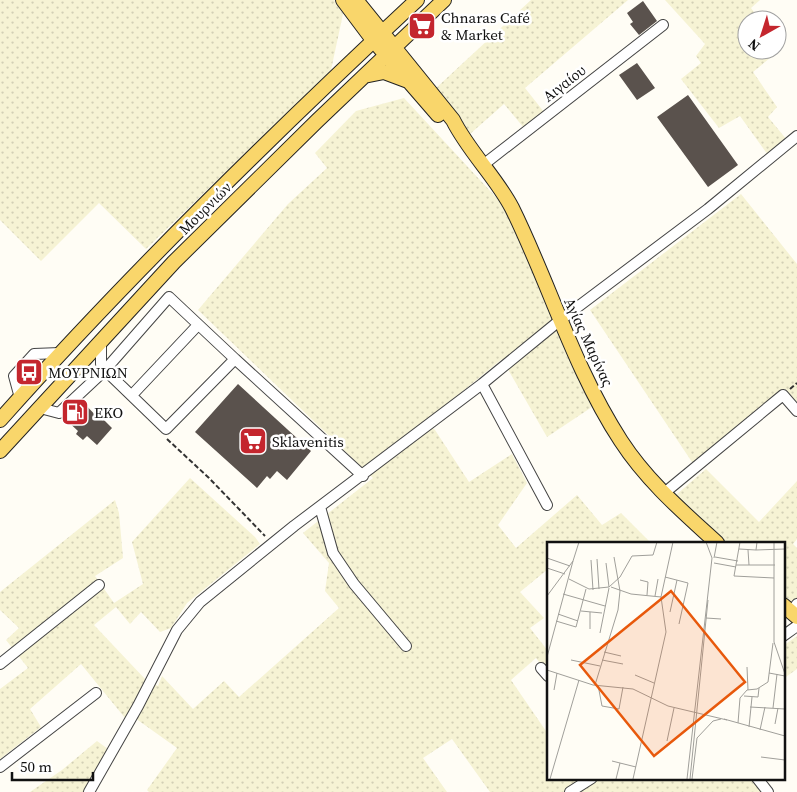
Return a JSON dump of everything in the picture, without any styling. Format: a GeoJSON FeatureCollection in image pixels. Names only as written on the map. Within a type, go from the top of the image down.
{"type":"FeatureCollection","features":[{"type":"Feature","properties":{"kind":"main road","name":"Αγίας Μαρίνας"},"geometry":{"type":"LineString","coordinates":[[343,0],[358,8],[377,36],[453,120],[461,135],[507,199],[530,246],[559,321],[622,442],[663,494],[715,542]]}},
{"type":"Feature","properties":{"kind":"main road","name":"Μουρνιών"},"geometry":{"type":"LineString","coordinates":[[0,420],[60,353],[161,248],[377,36],[417,0]]}},
{"type":"Feature","properties":{"kind":"main road","name":"Μουρνιών"},"geometry":{"type":"LineString","coordinates":[[0,451],[101,340],[226,210],[444,0]]}},
{"type":"Feature","properties":{"kind":"main road"},"geometry":{"type":"LineString","coordinates":[[351,62],[359,40],[358,8],[383,17],[404,12]]}},
{"type":"Feature","properties":{"kind":"main road"},"geometry":{"type":"LineString","coordinates":[[363,76],[384,72],[413,78],[409,52],[419,24]]}},
{"type":"Feature","properties":{"kind":"street","name":"Αιγαίου"},"geometry":{"type":"LineString","coordinates":[[483,165],[663,25]]}},
{"type":"Feature","properties":{"kind":"street"},"geometry":{"type":"LineString","coordinates":[[89,792],[138,706],[177,630],[187,615],[200,602],[272,544],[482,384],[559,321],[708,209],[797,136]]}},
{"type":"Feature","properties":{"kind":"street"},"geometry":{"type":"LineString","coordinates":[[40,408],[59,413],[105,370],[169,297],[363,476]]}},
{"type":"Feature","properties":{"kind":"street"},"geometry":{"type":"LineString","coordinates":[[132,395],[198,325]]}},
{"type":"Feature","properties":{"kind":"street"},"geometry":{"type":"LineString","coordinates":[[101,340],[101,364],[105,370],[166,429],[235,359]]}},
{"type":"Feature","properties":{"kind":"street"},"geometry":{"type":"LineString","coordinates":[[20,398],[14,376],[34,354],[60,353]]}},
{"type":"Feature","properties":{"kind":"street"},"geometry":{"type":"LineString","coordinates":[[482,384],[547,505]]}},
{"type":"Feature","properties":{"kind":"street"},"geometry":{"type":"LineString","coordinates":[[663,494],[783,395],[797,411]]}},
{"type":"Feature","properties":{"kind":"street"},"geometry":{"type":"LineString","coordinates":[[320,507],[333,553],[354,584],[406,646]]}},
{"type":"Feature","properties":{"kind":"street"},"geometry":{"type":"LineString","coordinates":[[0,664],[99,585]]}},
{"type":"Feature","properties":{"kind":"street"},"geometry":{"type":"LineString","coordinates":[[784,635],[797,626]]}},
{"type":"Feature","properties":{"kind":"street"},"geometry":{"type":"LineString","coordinates":[[541,668],[547,675]]}},
{"type":"Feature","properties":{"kind":"street"},"geometry":{"type":"LineString","coordinates":[[0,767],[96,693]]}},
{"type":"Feature","properties":{"kind":"street"},"geometry":{"type":"LineString","coordinates":[[570,792],[589,780]]}},
{"type":"Feature","properties":{"kind":"street"},"geometry":{"type":"LineString","coordinates":[[759,780],[768,792]]}},
{"type":"Feature","properties":{"kind":"path"},"geometry":{"type":"LineString","coordinates":[[166,429],[167,440],[209,478],[272,544]]}},
{"type":"Feature","properties":{"kind":"shaded area"},"geometry":{"type":"Polygon","coordinates":[[[0,0],[334,0],[343,14],[331,70],[146,249],[99,203],[41,261],[0,220],[0,0]]]}},
{"type":"Feature","properties":{"kind":"shaded area"},"geometry":{"type":"Polygon","coordinates":[[[531,0],[628,0],[525,88],[544,112],[524,128],[504,104],[470,134],[435,89],[531,0]]]}},
{"type":"Feature","properties":{"kind":"shaded area"},"geometry":{"type":"Polygon","coordinates":[[[665,0],[760,0],[751,8],[752,10],[737,10],[737,60],[768,60],[753,72],[777,107],[768,117],[787,140],[768,155],[740,116],[719,128],[681,79],[701,63],[696,56],[705,44],[665,0]]]}},
{"type":"Feature","properties":{"kind":"shaded area"},"geometry":{"type":"Polygon","coordinates":[[[404,98],[505,207],[595,405],[547,437],[502,359],[425,422],[435,430],[469,482],[512,454],[527,483],[498,525],[516,548],[577,495],[602,525],[621,513],[650,542],[547,542],[547,570],[520,592],[544,618],[530,628],[547,650],[547,672],[536,658],[511,680],[547,733],[547,780],[753,780],[762,792],[490,792],[452,739],[423,758],[447,792],[149,792],[147,790],[177,748],[128,713],[125,718],[81,664],[30,709],[41,727],[0,759],[0,689],[28,668],[6,640],[19,628],[0,610],[0,592],[115,500],[119,513],[123,558],[95,576],[114,603],[143,584],[132,542],[190,478],[255,537],[260,544],[187,603],[171,628],[160,632],[141,612],[130,624],[116,607],[94,625],[146,680],[158,686],[162,676],[193,709],[224,681],[239,697],[339,608],[325,591],[329,563],[303,533],[373,478],[198,310],[288,204],[327,168],[315,153],[356,111],[404,98]]]}},
{"type":"Feature","properties":{"kind":"shaded area"},"geometry":{"type":"Polygon","coordinates":[[[741,194],[797,264],[797,402],[785,389],[694,465],[590,310],[741,194]]]}},
{"type":"Feature","properties":{"kind":"shaded area"},"geometry":{"type":"Polygon","coordinates":[[[706,469],[759,522],[797,481],[797,539],[793,544],[797,548],[797,598],[793,604],[784,596],[784,542],[726,542],[676,495],[706,469]]]}},
{"type":"Feature","properties":{"kind":"shaded area"},"geometry":{"type":"Polygon","coordinates":[[[797,636],[797,669],[784,678],[784,645],[797,636]]]}},
{"type":"Feature","properties":{"kind":"shaded area"},"geometry":{"type":"Polygon","coordinates":[[[97,741],[108,749],[88,792],[30,792],[62,770],[97,741]]]}},
{"type":"Feature","properties":{"kind":"building"},"geometry":{"type":"Polygon","coordinates":[[[643,1],[657,21],[639,35],[630,24],[633,22],[627,13],[643,1]]]}},
{"type":"Feature","properties":{"kind":"building"},"geometry":{"type":"Polygon","coordinates":[[[637,63],[655,88],[637,100],[619,75],[637,63]]]}},
{"type":"Feature","properties":{"kind":"building"},"geometry":{"type":"Polygon","coordinates":[[[688,95],[738,165],[708,187],[657,117],[688,95]]]}},
{"type":"Feature","properties":{"kind":"building","name":"Sklavenitis"},"geometry":{"type":"Polygon","coordinates":[[[238,384],[311,451],[287,480],[277,471],[270,479],[267,476],[257,488],[195,432],[238,384]]]}},
{"type":"Feature","properties":{"kind":"building"},"geometry":{"type":"Polygon","coordinates":[[[82,401],[100,420],[102,418],[112,428],[97,445],[87,436],[83,440],[76,434],[78,431],[64,418],[82,401]]]}},
{"type":"Feature","properties":{"kind":"place","name":"Chnaras Café & Market"},"geometry":{"type":"Point","coordinates":[422,26]}},
{"type":"Feature","properties":{"kind":"place","name":"ΜΟΥΡΝΙΩΝ"},"geometry":{"type":"Point","coordinates":[29,372]}},
{"type":"Feature","properties":{"kind":"place","name":"EKO"},"geometry":{"type":"Point","coordinates":[75,412]}},
{"type":"Feature","properties":{"kind":"place","name":"Sklavenitis"},"geometry":{"type":"Point","coordinates":[253,441]}}]}
